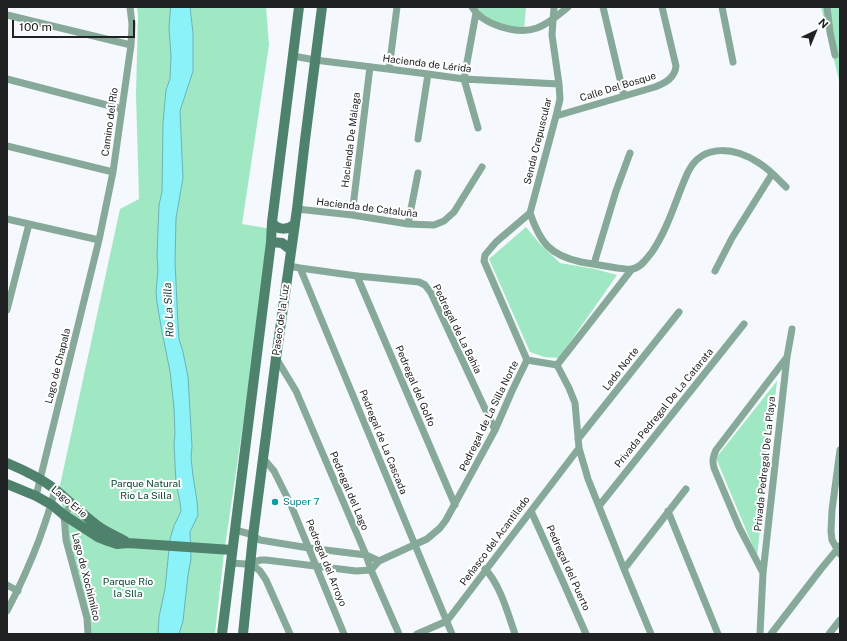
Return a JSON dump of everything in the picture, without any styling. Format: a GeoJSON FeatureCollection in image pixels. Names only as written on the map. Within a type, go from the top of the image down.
{"type":"FeatureCollection","features":[{"type":"Feature","properties":{"kind":"street","name":"Camino del Río"},"geometry":{"type":"LineString","coordinates":[[99,240],[113,172],[131,45],[132,24],[130,7]]}},
{"type":"Feature","properties":{"kind":"street","name":"Paseo de la Luz"},"geometry":{"type":"LineString","coordinates":[[222,634],[230,564],[228,549],[235,530],[271,242],[272,222],[300,7]]}},
{"type":"Feature","properties":{"kind":"street","name":"Paseo de la Luz"},"geometry":{"type":"LineString","coordinates":[[243,634],[253,536],[297,209],[322,7]]}},
{"type":"Feature","properties":{"kind":"street"},"geometry":{"type":"LineString","coordinates":[[389,69],[397,7]]}},
{"type":"Feature","properties":{"kind":"street","name":"Senda Crepuscular"},"geometry":{"type":"LineString","coordinates":[[530,213],[560,99],[552,35],[554,7]]}},
{"type":"Feature","properties":{"kind":"street"},"geometry":{"type":"LineString","coordinates":[[474,10],[482,18],[491,23],[512,29],[525,30],[535,29],[544,25],[553,20],[568,7]]}},
{"type":"Feature","properties":{"kind":"street"},"geometry":{"type":"LineString","coordinates":[[603,7],[624,96]]}},
{"type":"Feature","properties":{"kind":"street","name":"Calle Del Bosque"},"geometry":{"type":"LineString","coordinates":[[556,116],[655,87],[663,84],[674,74],[676,66],[662,7]]}},
{"type":"Feature","properties":{"kind":"street"},"geometry":{"type":"LineString","coordinates":[[722,7],[733,62]]}},
{"type":"Feature","properties":{"kind":"street"},"geometry":{"type":"LineString","coordinates":[[827,7],[835,55]]}},
{"type":"Feature","properties":{"kind":"street"},"geometry":{"type":"LineString","coordinates":[[474,10],[464,80],[478,128]]}},
{"type":"Feature","properties":{"kind":"street"},"geometry":{"type":"LineString","coordinates":[[7,15],[131,45]]}},
{"type":"Feature","properties":{"kind":"street","name":"Hacienda de Lérida"},"geometry":{"type":"LineString","coordinates":[[293,56],[464,80],[559,84]]}},
{"type":"Feature","properties":{"kind":"street","name":"Hacienda De Málaga"},"geometry":{"type":"LineString","coordinates":[[352,215],[370,67]]}},
{"type":"Feature","properties":{"kind":"street"},"geometry":{"type":"LineString","coordinates":[[418,139],[428,74]]}},
{"type":"Feature","properties":{"kind":"street"},"geometry":{"type":"LineString","coordinates":[[7,79],[122,109]]}},
{"type":"Feature","properties":{"kind":"street"},"geometry":{"type":"LineString","coordinates":[[7,146],[113,172]]}},
{"type":"Feature","properties":{"kind":"street"},"geometry":{"type":"LineString","coordinates":[[651,634],[588,479],[579,448],[575,403],[557,365],[632,269],[639,266],[647,259],[666,226],[689,170],[696,161],[706,153],[719,150],[732,151],[747,156],[760,163],[786,187]]}},
{"type":"Feature","properties":{"kind":"street"},"geometry":{"type":"LineString","coordinates":[[594,264],[616,191],[630,153]]}},
{"type":"Feature","properties":{"kind":"street","name":"Hacienda de Cataluña"},"geometry":{"type":"LineString","coordinates":[[297,209],[352,215],[408,224],[434,225],[444,221],[454,212],[482,168]]}},
{"type":"Feature","properties":{"kind":"street"},"geometry":{"type":"LineString","coordinates":[[408,224],[418,173]]}},
{"type":"Feature","properties":{"kind":"street"},"geometry":{"type":"LineString","coordinates":[[715,271],[729,242],[772,174]]}},
{"type":"Feature","properties":{"kind":"street"},"geometry":{"type":"LineString","coordinates":[[527,360],[484,261],[485,255],[496,242],[530,213],[534,226],[541,239],[550,249],[561,256],[594,264],[632,269]]}},
{"type":"Feature","properties":{"kind":"street"},"geometry":{"type":"LineString","coordinates":[[7,219],[99,240]]}},
{"type":"Feature","properties":{"kind":"street"},"geometry":{"type":"LineString","coordinates":[[272,222],[274,226],[282,228],[288,228],[295,224]]}},
{"type":"Feature","properties":{"kind":"street"},"geometry":{"type":"LineString","coordinates":[[7,310],[29,224]]}},
{"type":"Feature","properties":{"kind":"street","name":"Lago de Chapala"},"geometry":{"type":"LineString","coordinates":[[36,496],[99,240]]}},
{"type":"Feature","properties":{"kind":"street"},"geometry":{"type":"LineString","coordinates":[[271,242],[282,243],[291,250]]}},
{"type":"Feature","properties":{"kind":"street"},"geometry":{"type":"LineString","coordinates":[[289,266],[300,268]]}},
{"type":"Feature","properties":{"kind":"street","name":"Pedregal de La Bahía"},"geometry":{"type":"LineString","coordinates":[[300,268],[422,283],[431,293],[495,430]]}},
{"type":"Feature","properties":{"kind":"street","name":"Pedregal de La Cascada"},"geometry":{"type":"LineString","coordinates":[[300,268],[452,634]]}},
{"type":"Feature","properties":{"kind":"street","name":"Pedregal del Golfo"},"geometry":{"type":"LineString","coordinates":[[357,276],[455,505]]}},
{"type":"Feature","properties":{"kind":"street","name":"Lado Norte"},"geometry":{"type":"LineString","coordinates":[[578,439],[679,312]]}},
{"type":"Feature","properties":{"kind":"street","name":"Privada Pedregal De La Catarata"},"geometry":{"type":"LineString","coordinates":[[599,506],[744,324]]}},
{"type":"Feature","properties":{"kind":"street","name":"Privada Pedregal De La Playa"},"geometry":{"type":"LineString","coordinates":[[760,634],[763,573],[787,357],[792,329]]}},
{"type":"Feature","properties":{"kind":"street","name":"Privada Pedregal De La Playa"},"geometry":{"type":"LineString","coordinates":[[763,573],[739,527],[714,468],[713,456],[787,357]]}},
{"type":"Feature","properties":{"kind":"street","name":"Pedregal del Lago"},"geometry":{"type":"LineString","coordinates":[[276,358],[296,392],[399,634]]}},
{"type":"Feature","properties":{"kind":"street","name":"Pedregal de La Silla Norte"},"geometry":{"type":"LineString","coordinates":[[371,570],[379,560],[427,539],[440,528],[446,520],[495,430],[527,360],[557,365]]}},
{"type":"Feature","properties":{"kind":"street","name":"Peñasco del Acantilado"},"geometry":{"type":"LineString","coordinates":[[447,621],[485,569],[579,448]]}},
{"type":"Feature","properties":{"kind":"street"},"geometry":{"type":"LineString","coordinates":[[771,634],[821,568],[839,550],[832,540],[831,515],[840,450]]}},
{"type":"Feature","properties":{"kind":"street","name":"Pedregal del Arroyo"},"geometry":{"type":"LineString","coordinates":[[263,458],[274,471],[291,505],[344,634]]}},
{"type":"Feature","properties":{"kind":"street","name":"Lago Erie"},"geometry":{"type":"LineString","coordinates":[[7,463],[29,473],[55,489],[99,527],[112,535],[139,544]]}},
{"type":"Feature","properties":{"kind":"street"},"geometry":{"type":"LineString","coordinates":[[835,490],[840,483]]}},
{"type":"Feature","properties":{"kind":"street","name":"Lago Erie"},"geometry":{"type":"LineString","coordinates":[[7,484],[36,496],[52,505],[64,515],[108,542],[117,544],[139,544]]}},
{"type":"Feature","properties":{"kind":"street"},"geometry":{"type":"LineString","coordinates":[[7,611],[18,591],[32,557],[52,505],[55,489]]}},
{"type":"Feature","properties":{"kind":"street"},"geometry":{"type":"LineString","coordinates":[[624,569],[686,489]]}},
{"type":"Feature","properties":{"kind":"street"},"geometry":{"type":"LineString","coordinates":[[64,515],[72,504]]}},
{"type":"Feature","properties":{"kind":"street","name":"Pedregal del Puerto"},"geometry":{"type":"LineString","coordinates":[[531,511],[586,634]]}},
{"type":"Feature","properties":{"kind":"street"},"geometry":{"type":"LineString","coordinates":[[668,511],[718,634]]}},
{"type":"Feature","properties":{"kind":"street","name":"Lago de Xochimilco"},"geometry":{"type":"LineString","coordinates":[[64,515],[66,540],[87,618],[88,634]]}},
{"type":"Feature","properties":{"kind":"street"},"geometry":{"type":"LineString","coordinates":[[235,530],[245,532],[260,540],[366,555],[379,560]]}},
{"type":"Feature","properties":{"kind":"street"},"geometry":{"type":"LineString","coordinates":[[139,544],[228,549]]}},
{"type":"Feature","properties":{"kind":"street"},"geometry":{"type":"LineString","coordinates":[[230,564],[242,564],[266,560],[356,570],[371,570]]}},
{"type":"Feature","properties":{"kind":"street"},"geometry":{"type":"LineString","coordinates":[[250,563],[260,571],[266,580],[290,634]]}},
{"type":"Feature","properties":{"kind":"street"},"geometry":{"type":"LineString","coordinates":[[485,569],[497,585],[515,634]]}},
{"type":"Feature","properties":{"kind":"street"},"geometry":{"type":"LineString","coordinates":[[7,585],[18,591]]}},
{"type":"Feature","properties":{"kind":"street"},"geometry":{"type":"LineString","coordinates":[[417,634],[447,621]]}},
{"type":"Feature","properties":{"kind":"street"},"geometry":{"type":"LineString","coordinates":[[838,622],[840,633]]}},
{"type":"Feature","properties":{"kind":"street"},"geometry":{"type":"LineString","coordinates":[[830,634],[838,622]]}},
{"type":"Feature","properties":{"kind":"green space","name":"Parque Natural Rio La Silla"},"geometry":{"type":"Polygon","coordinates":[[[137,7],[266,7],[269,45],[242,224],[272,229],[224,553],[215,634],[88,634],[59,490],[120,209],[139,199],[136,94],[137,7]]]}},
{"type":"Feature","properties":{"kind":"green space"},"geometry":{"type":"Polygon","coordinates":[[[472,7],[526,7],[524,30],[500,27],[472,7]]]}},
{"type":"Feature","properties":{"kind":"green space"},"geometry":{"type":"Polygon","coordinates":[[[821,7],[840,7],[840,86],[838,76],[821,7]]]}},
{"type":"Feature","properties":{"kind":"green space"},"geometry":{"type":"Polygon","coordinates":[[[526,227],[540,244],[560,263],[595,269],[617,275],[559,358],[544,357],[530,352],[489,259],[526,227]]]}},
{"type":"Feature","properties":{"kind":"green space"},"geometry":{"type":"Polygon","coordinates":[[[777,381],[757,556],[716,458],[777,381]]]}},
{"type":"Feature","properties":{"kind":"water","name":"Río La Silla"},"geometry":{"type":"Polygon","coordinates":[[[171,7],[190,7],[193,33],[193,71],[180,111],[183,178],[176,218],[175,262],[179,339],[188,377],[192,446],[191,457],[198,515],[190,532],[191,559],[183,621],[179,634],[158,634],[159,617],[165,589],[170,539],[181,511],[176,483],[174,408],[170,371],[156,292],[158,270],[157,256],[159,205],[162,192],[163,123],[166,90],[170,79],[171,56],[169,28],[171,7]]]}},
{"type":"Feature","properties":{"kind":"place","name":"Super 7"},"geometry":{"type":"Point","coordinates":[275,502]}},
{"type":"Feature","properties":{"kind":"park label","name":"Parque Río la Slla"},"geometry":{"type":"Point","coordinates":[128,588]}}]}
